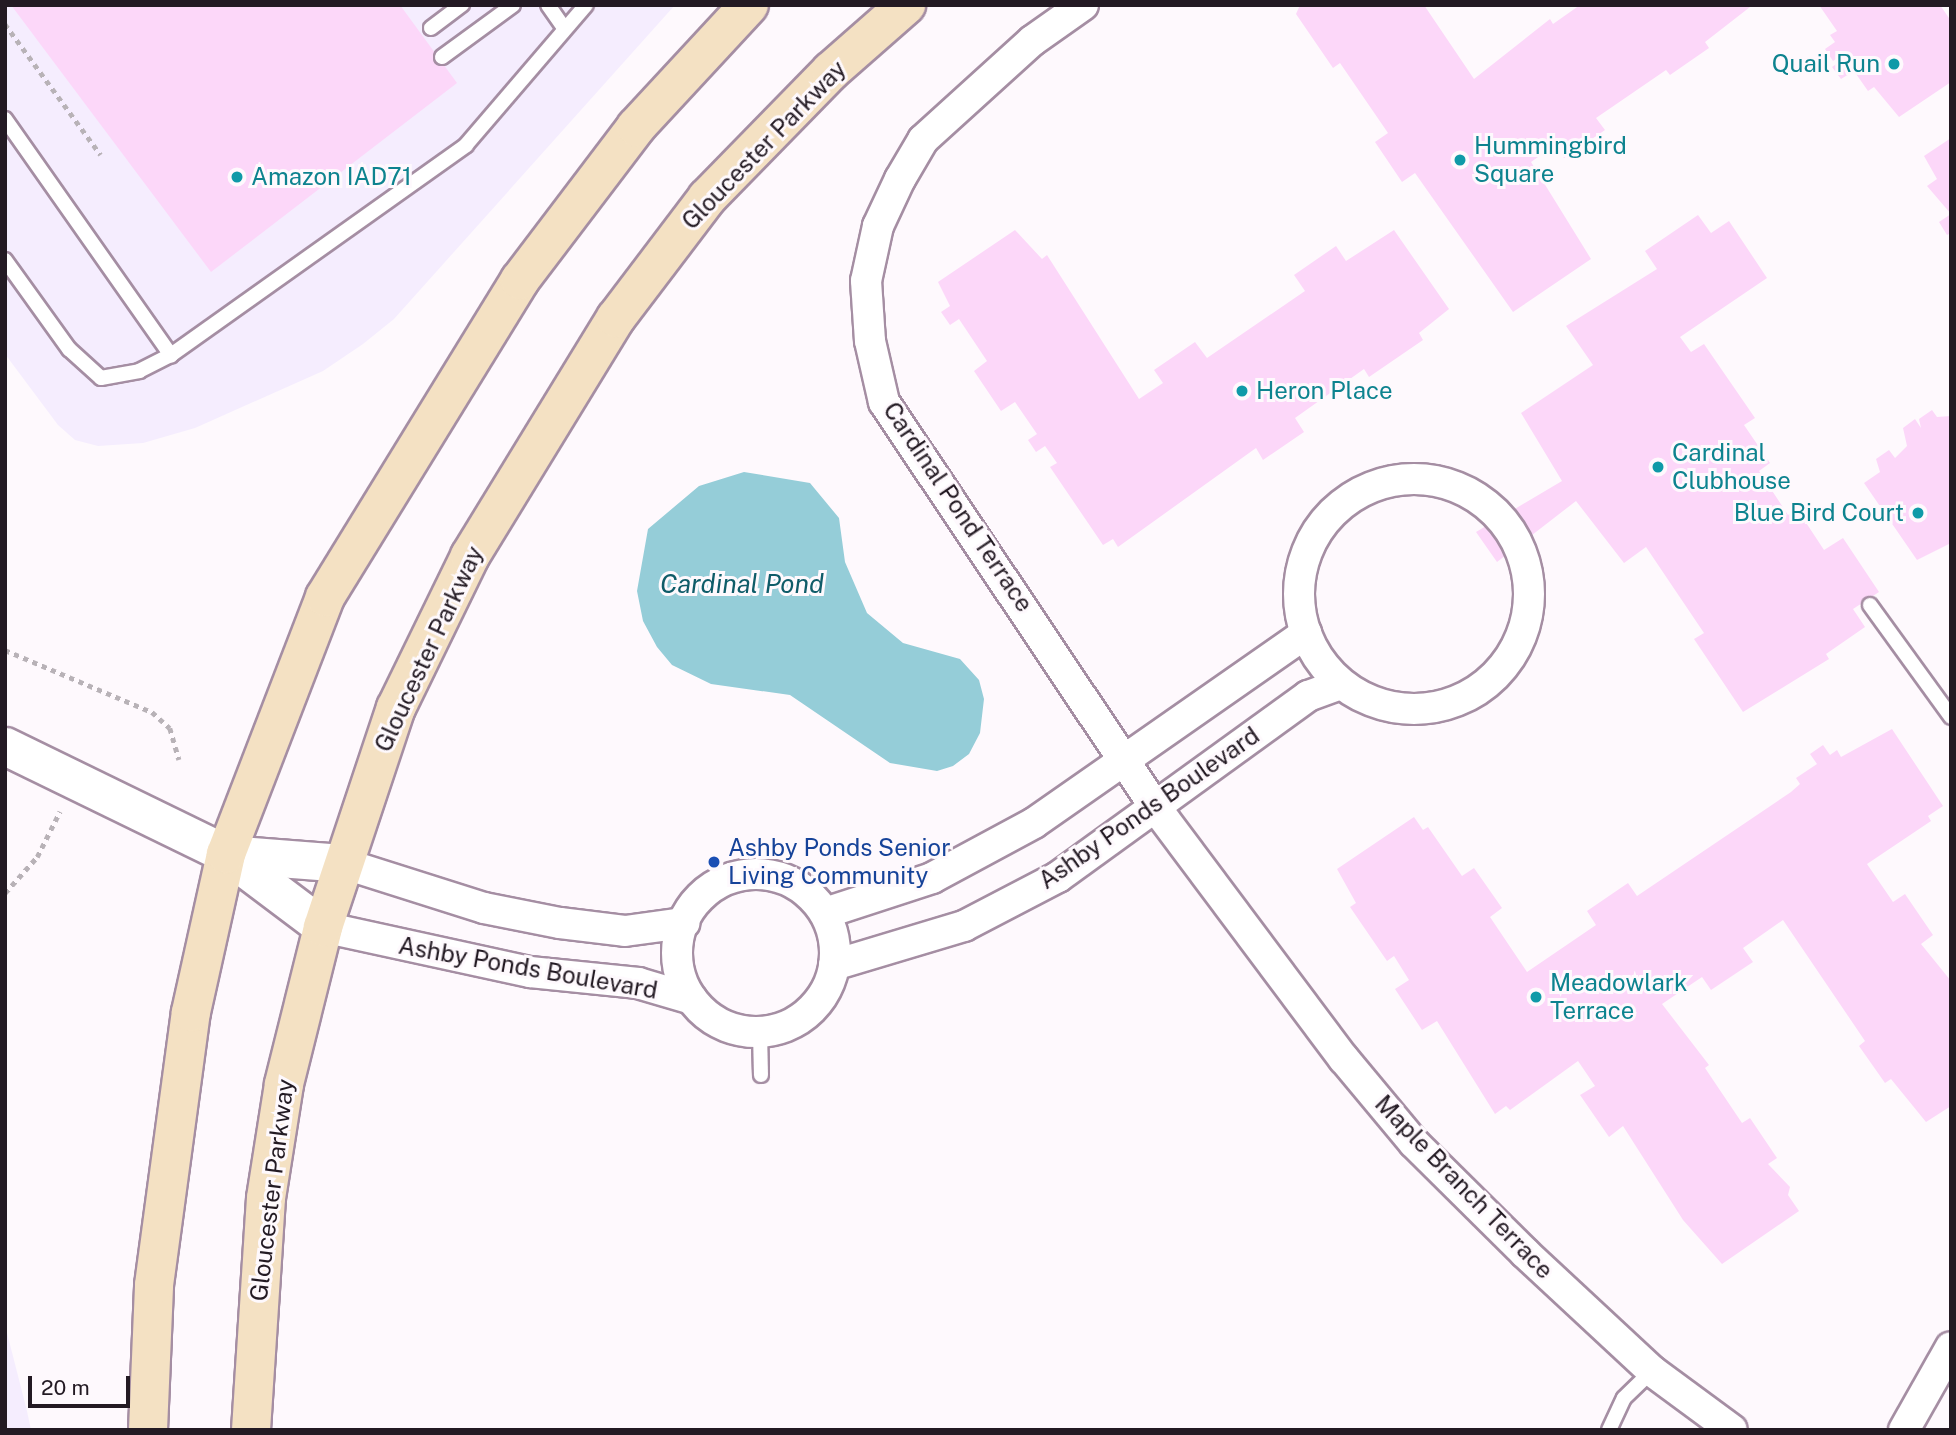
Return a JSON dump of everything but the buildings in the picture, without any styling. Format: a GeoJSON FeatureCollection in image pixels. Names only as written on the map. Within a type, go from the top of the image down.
{"type":"FeatureCollection","features":[{"type":"Feature","properties":{"kind":"main road"},"geometry":{"type":"LineString","coordinates":[[148,1430],[154,1285],[191,1012],[226,854],[325,597],[520,279],[636,127],[749,5]]}},
{"type":"Feature","properties":{"kind":"main road","name":"Gloucester Parkway"},"geometry":{"type":"LineString","coordinates":[[251,1430],[266,1198],[284,1084],[323,927],[342,863],[396,708],[470,556],[551,416],[616,318],[707,198],[831,71],[906,5]]}},
{"type":"Feature","properties":{"kind":"street","name":"Cardinal Pond Terrace"},"geometry":{"type":"LineString","coordinates":[[1083,5],[1032,41],[923,140],[878,226],[866,281],[870,341],[884,402],[1156,808]]}},
{"type":"Feature","properties":{"kind":"street"},"geometry":{"type":"LineString","coordinates":[[1404,478],[1440,481],[1472,493],[1500,516],[1525,567],[1528,614],[1517,647],[1496,676],[1468,697],[1434,708],[1402,709],[1369,701],[1341,684],[1306,633],[1299,599],[1303,564],[1317,531],[1340,505],[1370,487],[1404,478]]}},
{"type":"Feature","properties":{"kind":"street","name":"Ashby Ponds Boulevard"},"geometry":{"type":"LineString","coordinates":[[825,913],[964,862],[1125,762],[1306,633]]}},
{"type":"Feature","properties":{"kind":"street","name":"Ashby Ponds Boulevard"},"geometry":{"type":"LineString","coordinates":[[323,927],[530,972],[638,983],[692,999],[722,1024],[760,1032],[796,1021],[812,1009],[834,965],[964,926],[1058,877],[1308,696],[1341,684]]}},
{"type":"Feature","properties":{"kind":"street"},"geometry":{"type":"LineString","coordinates":[[5,746],[226,854],[323,927]]}},
{"type":"Feature","properties":{"kind":"street","name":"Maple Branch Terrace"},"geometry":{"type":"LineString","coordinates":[[1156,808],[1336,1049],[1414,1143],[1652,1371],[1732,1430]]}},
{"type":"Feature","properties":{"kind":"street"},"geometry":{"type":"LineString","coordinates":[[226,854],[342,863]]}},
{"type":"Feature","properties":{"kind":"street","name":"Ashby Ponds Boulevard"},"geometry":{"type":"LineString","coordinates":[[342,863],[484,908],[560,923],[625,931],[684,923],[678,962],[692,999]]}},
{"type":"Feature","properties":{"kind":"street"},"geometry":{"type":"LineString","coordinates":[[684,923],[717,884],[751,874],[785,879],[825,913],[834,939],[834,965]]}},
{"type":"Feature","properties":{"kind":"street"},"geometry":{"type":"LineString","coordinates":[[1904,1430],[1951,1347]]}},
{"type":"Feature","properties":{"kind":"lane"},"geometry":{"type":"LineString","coordinates":[[431,28],[462,5]]}},
{"type":"Feature","properties":{"kind":"lane"},"geometry":{"type":"LineString","coordinates":[[442,57],[513,5]]}},
{"type":"Feature","properties":{"kind":"lane"},"geometry":{"type":"LineString","coordinates":[[548,5],[565,29]]}},
{"type":"Feature","properties":{"kind":"lane"},"geometry":{"type":"LineString","coordinates":[[5,260],[69,349],[101,378],[139,371],[171,355],[466,145],[586,5]]}},
{"type":"Feature","properties":{"kind":"lane"},"geometry":{"type":"LineString","coordinates":[[5,119],[171,355]]}},
{"type":"Feature","properties":{"kind":"lane"},"geometry":{"type":"LineString","coordinates":[[1870,605],[1951,717]]}},
{"type":"Feature","properties":{"kind":"lane"},"geometry":{"type":"LineString","coordinates":[[760,1032],[761,1074]]}},
{"type":"Feature","properties":{"kind":"lane"},"geometry":{"type":"LineString","coordinates":[[1609,1430],[1624,1398],[1652,1371]]}},
{"type":"Feature","properties":{"kind":"path"},"geometry":{"type":"LineString","coordinates":[[5,24],[102,155]]}},
{"type":"Feature","properties":{"kind":"path"},"geometry":{"type":"LineString","coordinates":[[5,650],[152,712],[170,728],[179,760]]}},
{"type":"Feature","properties":{"kind":"path"},"geometry":{"type":"LineString","coordinates":[[5,893],[37,857],[74,782]]}},
{"type":"Feature","properties":{"kind":"shaded area"},"geometry":{"type":"Polygon","coordinates":[[[5,5],[675,5],[394,319],[363,344],[323,371],[195,428],[143,443],[98,446],[75,440],[58,425],[5,354],[5,5]]]}},
{"type":"Feature","properties":{"kind":"shaded area"},"geometry":{"type":"Polygon","coordinates":[[[5,1325],[27,1411],[31,1430],[5,1430],[5,1325]]]}},
{"type":"Feature","properties":{"kind":"water","name":"Cardinal Pond"},"geometry":{"type":"Polygon","coordinates":[[[744,472],[810,483],[839,518],[845,562],[867,613],[903,643],[960,659],[979,680],[984,699],[980,733],[969,754],[953,766],[937,771],[890,763],[790,695],[711,684],[672,665],[657,647],[643,621],[637,591],[648,529],[699,486],[744,472]]]}},
{"type":"Feature","properties":{"kind":"place","name":"Quail Run"},"geometry":{"type":"Point","coordinates":[1894,64]}},
{"type":"Feature","properties":{"kind":"place","name":"Hummingbird Square"},"geometry":{"type":"Point","coordinates":[1460,160]}},
{"type":"Feature","properties":{"kind":"place","name":"Amazon IAD71"},"geometry":{"type":"Point","coordinates":[237,177]}},
{"type":"Feature","properties":{"kind":"place","name":"Heron Place"},"geometry":{"type":"Point","coordinates":[1242,391]}},
{"type":"Feature","properties":{"kind":"place","name":"Cardinal Clubhouse"},"geometry":{"type":"Point","coordinates":[1658,467]}},
{"type":"Feature","properties":{"kind":"place","name":"Blue Bird Court"},"geometry":{"type":"Point","coordinates":[1918,513]}},
{"type":"Feature","properties":{"kind":"place","name":"Ashby Ponds Senior Living Community"},"geometry":{"type":"Point","coordinates":[714,862]}},
{"type":"Feature","properties":{"kind":"place","name":"Meadowlark Terrace"},"geometry":{"type":"Point","coordinates":[1536,997]}}]}
